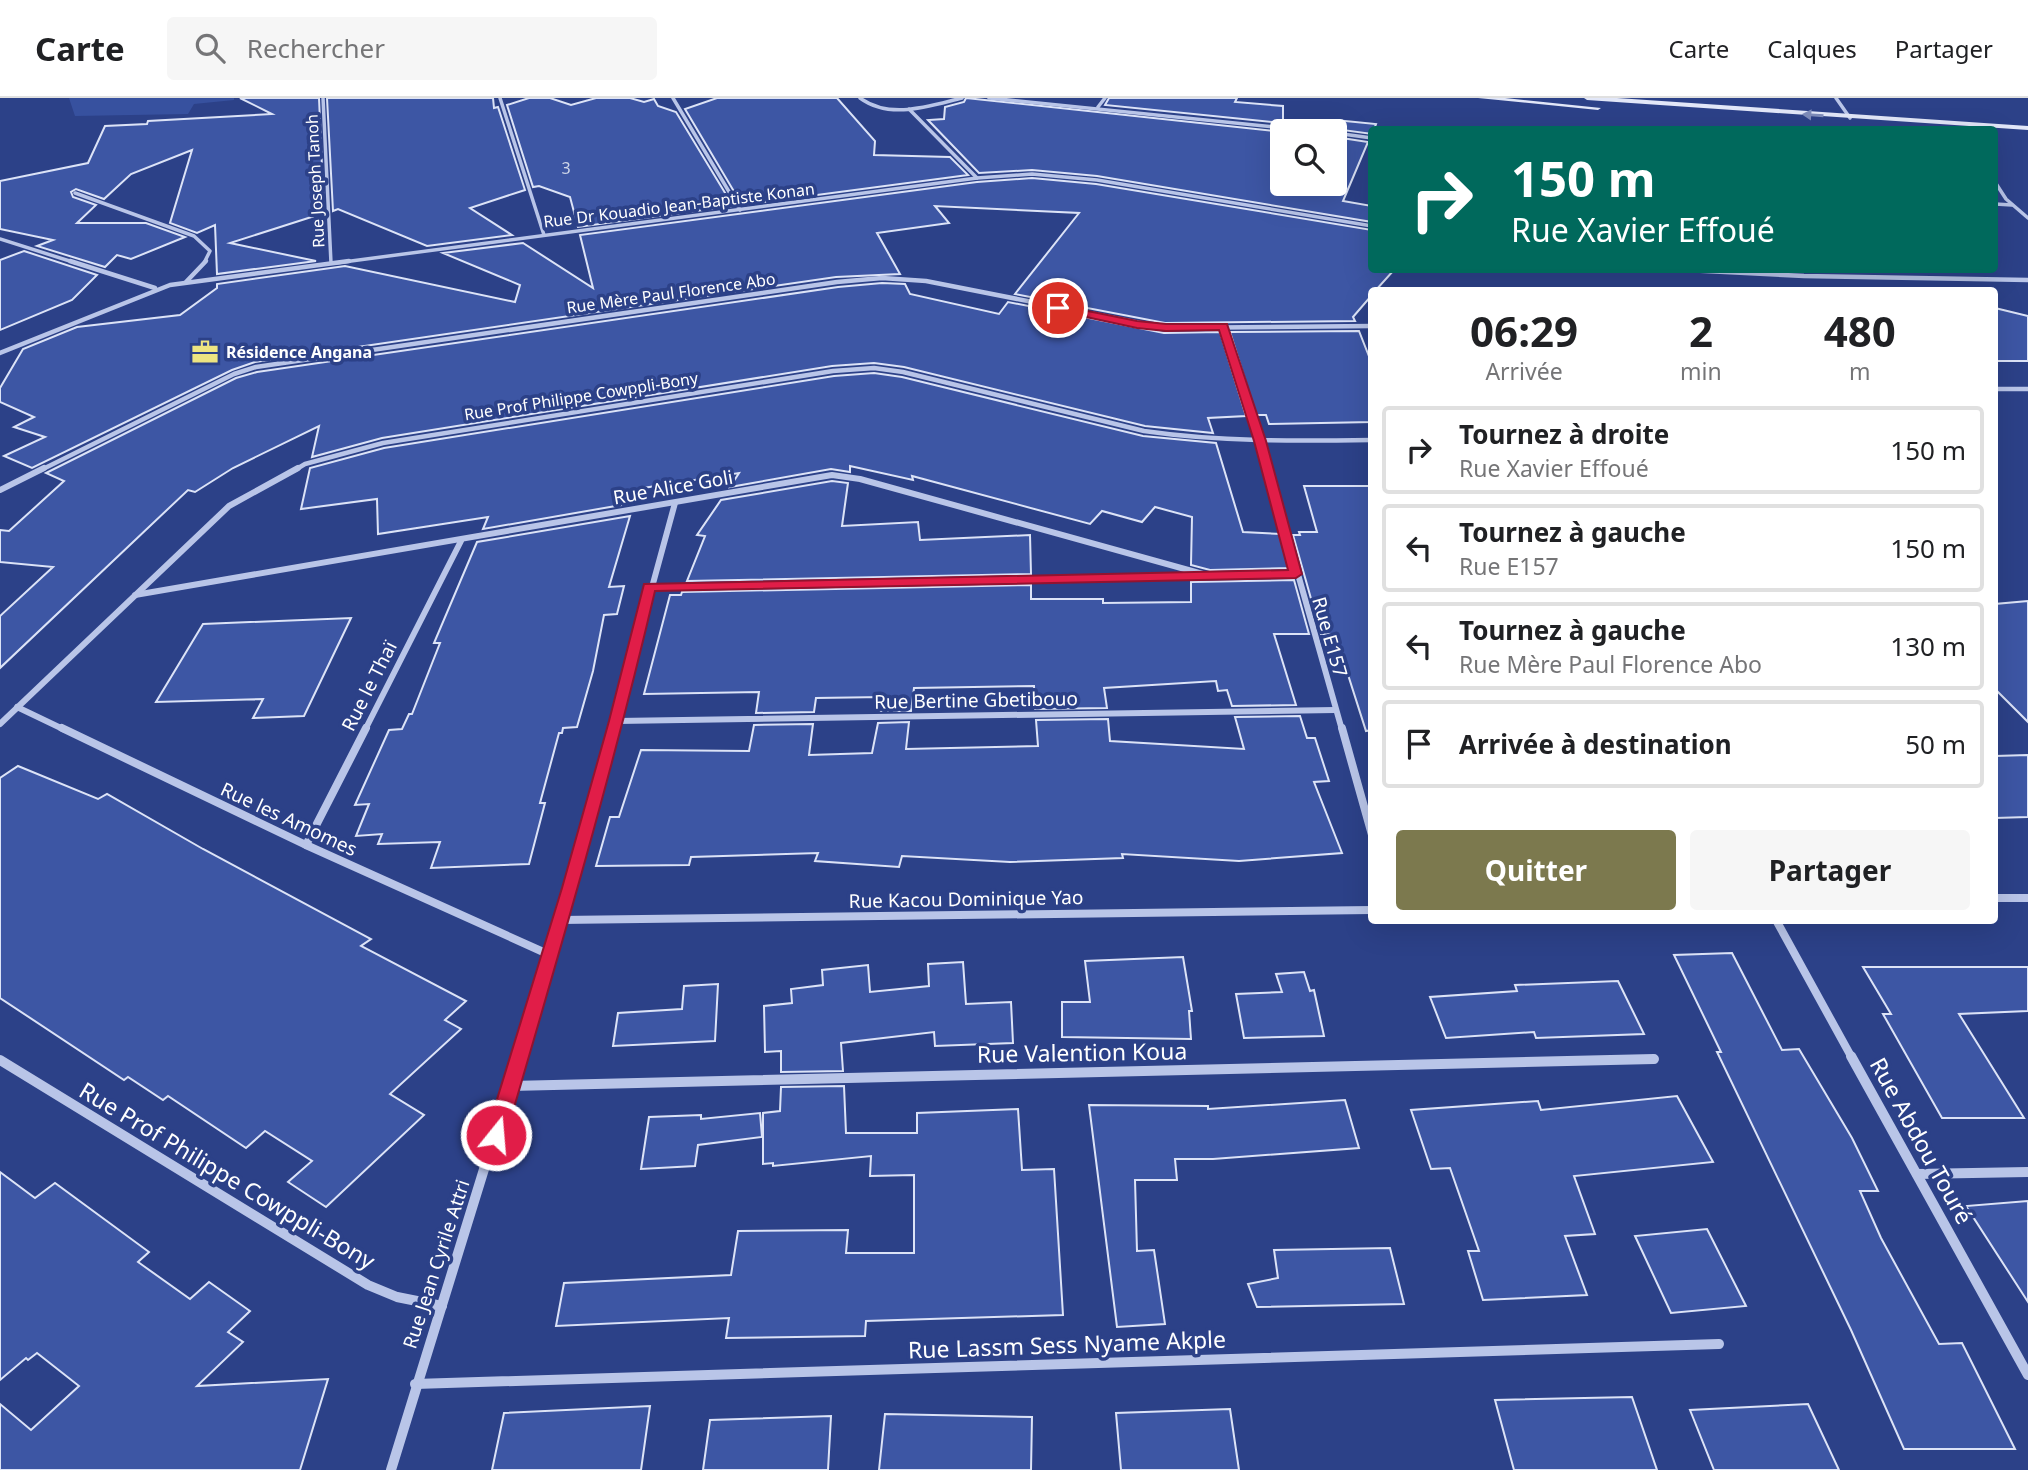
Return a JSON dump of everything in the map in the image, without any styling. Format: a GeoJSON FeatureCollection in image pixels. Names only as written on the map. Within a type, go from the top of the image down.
{"type":"FeatureCollection","features":[{"type":"Feature","properties":{"kind":"street","name":"Rue Joseph Tanoh"},"geometry":{"type":"LineString","coordinates":[[323,98],[331,263]]}},
{"type":"Feature","properties":{"kind":"street"},"geometry":{"type":"LineString","coordinates":[[500,98],[544,235]]}},
{"type":"Feature","properties":{"kind":"street"},"geometry":{"type":"LineString","coordinates":[[673,98],[740,210]]}},
{"type":"Feature","properties":{"kind":"street"},"geometry":{"type":"LineString","coordinates":[[860,98],[872,107],[909,109],[962,98]]}},
{"type":"Feature","properties":{"kind":"street"},"geometry":{"type":"LineString","coordinates":[[989,98],[1270,126]]}},
{"type":"Feature","properties":{"kind":"street"},"geometry":{"type":"LineString","coordinates":[[1098,107],[1105,98]]}},
{"type":"Feature","properties":{"kind":"street"},"geometry":{"type":"LineString","coordinates":[[1481,98],[1626,110]]}},
{"type":"Feature","properties":{"kind":"street"},"geometry":{"type":"LineString","coordinates":[[1587,98],[1992,126]]}},
{"type":"Feature","properties":{"kind":"street"},"geometry":{"type":"LineString","coordinates":[[1836,98],[1850,118]]}},
{"type":"Feature","properties":{"kind":"street"},"geometry":{"type":"LineString","coordinates":[[909,109],[977,178]]}},
{"type":"Feature","properties":{"kind":"street"},"geometry":{"type":"LineString","coordinates":[[1998,126],[2028,128]]}},
{"type":"Feature","properties":{"kind":"street"},"geometry":{"type":"LineString","coordinates":[[1347,135],[1368,138]]}},
{"type":"Feature","properties":{"kind":"street","name":"Rue Dr Kouadio Jean-Baptiste Konan"},"geometry":{"type":"LineString","coordinates":[[0,353],[155,288],[185,282],[977,178],[1032,174],[1097,180],[1368,225]]}},
{"type":"Feature","properties":{"kind":"street"},"geometry":{"type":"LineString","coordinates":[[1998,186],[2012,205],[2028,218]]}},
{"type":"Feature","properties":{"kind":"street"},"geometry":{"type":"LineString","coordinates":[[75,193],[194,236],[206,244],[210,251],[208,259],[185,282]]}},
{"type":"Feature","properties":{"kind":"street"},"geometry":{"type":"LineString","coordinates":[[1998,204],[2012,205]]}},
{"type":"Feature","properties":{"kind":"street"},"geometry":{"type":"LineString","coordinates":[[0,239],[155,288]]}},
{"type":"Feature","properties":{"kind":"street"},"geometry":{"type":"LineString","coordinates":[[1744,273],[2028,280]]}},
{"type":"Feature","properties":{"kind":"street","name":"Rue Mère Paul Florence Abo"},"geometry":{"type":"LineString","coordinates":[[0,490],[234,374],[256,367],[837,282],[882,278],[926,281],[1166,328],[1368,326]]}},
{"type":"Feature","properties":{"kind":"street","name":"Rue E157"},"geometry":{"type":"LineString","coordinates":[[1223,327],[1260,441],[1368,821]]}},
{"type":"Feature","properties":{"kind":"street","name":"Rue Prof Philippe Cowppli-Bony"},"geometry":{"type":"LineString","coordinates":[[0,724],[229,506],[305,464],[340,453],[397,441],[833,371],[887,368],[1144,431],[1207,440],[1368,440]]}},
{"type":"Feature","properties":{"kind":"street"},"geometry":{"type":"LineString","coordinates":[[1998,388],[2028,388]]}},
{"type":"Feature","properties":{"kind":"street","name":"Rue Alice Goli"},"geometry":{"type":"LineString","coordinates":[[134,595],[461,541],[807,478],[845,476],[1210,576]]}},
{"type":"Feature","properties":{"kind":"street"},"geometry":{"type":"LineString","coordinates":[[0,498],[23,480]]}},
{"type":"Feature","properties":{"kind":"street","name":"Rue Jean Cyrile Attri"},"geometry":{"type":"LineString","coordinates":[[391,1470],[415,1384],[442,1306],[550,955],[617,721],[649,587],[675,503]]}},
{"type":"Feature","properties":{"kind":"street","name":"Rue le Thaï"},"geometry":{"type":"LineString","coordinates":[[306,845],[461,541]]}},
{"type":"Feature","properties":{"kind":"street"},"geometry":{"type":"LineString","coordinates":[[649,587],[1296,574]]}},
{"type":"Feature","properties":{"kind":"street","name":"Rue les Amomes"},"geometry":{"type":"LineString","coordinates":[[17,707],[306,845],[550,955]]}},
{"type":"Feature","properties":{"kind":"street","name":"Rue Bertine Gbetibouo"},"geometry":{"type":"LineString","coordinates":[[617,721],[1335,710]]}},
{"type":"Feature","properties":{"kind":"street"},"geometry":{"type":"LineString","coordinates":[[1998,898],[2028,898]]}},
{"type":"Feature","properties":{"kind":"street","name":"Rue Kacou Dominique Yao"},"geometry":{"type":"LineString","coordinates":[[560,920],[1368,909]]}},
{"type":"Feature","properties":{"kind":"street","name":"Rue Abdou Touré"},"geometry":{"type":"LineString","coordinates":[[1778,924],[2028,1375]]}},
{"type":"Feature","properties":{"kind":"street","name":"Rue Valention Koua"},"geometry":{"type":"LineString","coordinates":[[511,1086],[1654,1059]]}},
{"type":"Feature","properties":{"kind":"street","name":"Rue Prof Philippe Cowppli-Bony"},"geometry":{"type":"LineString","coordinates":[[0,1060],[368,1285],[397,1297],[442,1306]]}},
{"type":"Feature","properties":{"kind":"street"},"geometry":{"type":"LineString","coordinates":[[1917,1174],[2028,1172]]}},
{"type":"Feature","properties":{"kind":"street","name":"Rue Lassm Sess Nyame Akple"},"geometry":{"type":"LineString","coordinates":[[415,1384],[1719,1344]]}},
{"type":"Feature","properties":{"kind":"shaded area"},"geometry":{"type":"Polygon","coordinates":[[[69,98],[234,100],[194,104],[188,114],[75,116],[69,98]]]}},
{"type":"Feature","properties":{"kind":"building"},"geometry":{"type":"Polygon","coordinates":[[[240,98],[319,98],[324,213],[230,243],[316,261],[217,274],[215,225],[197,233],[170,223],[192,150],[131,174],[104,199],[76,189],[71,192],[73,197],[96,205],[77,223],[146,223],[185,237],[131,259],[117,255],[105,267],[37,246],[53,240],[0,229],[0,181],[88,163],[105,126],[272,114],[240,98]]]}},
{"type":"Feature","properties":{"kind":"building"},"geometry":{"type":"Polygon","coordinates":[[[327,98],[493,98],[494,108],[498,107],[525,190],[470,208],[512,235],[427,246],[338,209],[333,211],[327,98]]]}},
{"type":"Feature","properties":{"kind":"building"},"geometry":{"type":"Polygon","coordinates":[[[529,98],[550,98],[571,105],[596,98],[630,98],[644,102],[654,99],[658,106],[676,112],[733,206],[578,227],[570,197],[539,186],[533,187],[507,105],[529,98]]]}},
{"type":"Feature","properties":{"kind":"building"},"geometry":{"type":"Polygon","coordinates":[[[717,98],[837,98],[875,141],[874,155],[950,157],[968,175],[742,205],[685,109],[717,98]]]}},
{"type":"Feature","properties":{"kind":"building"},"geometry":{"type":"Polygon","coordinates":[[[966,98],[1270,131],[1270,196],[1345,196],[1343,201],[1368,205],[1368,221],[1097,176],[1032,170],[979,173],[928,120],[944,119],[945,107],[964,102],[966,98]]]}},
{"type":"Feature","properties":{"kind":"building"},"geometry":{"type":"Polygon","coordinates":[[[1109,98],[1237,98],[1235,102],[1283,106],[1283,119],[1270,119],[1270,122],[1105,105],[1109,98]]]}},
{"type":"Feature","properties":{"kind":"building"},"geometry":{"type":"Polygon","coordinates":[[[1347,121],[1376,124],[1368,126],[1368,133],[1347,131],[1347,121]]]}},
{"type":"Feature","properties":{"kind":"building"},"geometry":{"type":"Polygon","coordinates":[[[1347,139],[1368,142],[1347,192],[1347,139]]]}},
{"type":"Feature","properties":{"kind":"building"},"geometry":{"type":"Polygon","coordinates":[[[1032,178],[1096,184],[1368,229],[1368,273],[1391,273],[1379,287],[1368,287],[1368,300],[1353,317],[1355,321],[1165,323],[1015,294],[1079,213],[935,206],[949,223],[877,233],[900,274],[836,277],[255,362],[232,370],[32,468],[4,456],[45,437],[14,427],[34,417],[0,402],[0,388],[23,349],[77,327],[180,315],[217,288],[217,284],[345,266],[515,302],[520,285],[443,253],[523,243],[593,288],[580,235],[977,182],[1032,178]]]}},
{"type":"Feature","properties":{"kind":"building"},"geometry":{"type":"Polygon","coordinates":[[[24,251],[97,275],[72,300],[0,330],[0,260],[24,251]]]}},
{"type":"Feature","properties":{"kind":"building"},"geometry":{"type":"Polygon","coordinates":[[[905,284],[910,294],[999,314],[1008,302],[1164,333],[1220,332],[1246,416],[1208,418],[1213,433],[1145,426],[904,367],[874,363],[832,366],[382,438],[312,457],[319,426],[233,468],[195,492],[188,490],[0,668],[0,616],[53,567],[0,562],[0,530],[9,531],[64,481],[46,473],[236,378],[257,372],[838,287],[905,284]]]}},
{"type":"Feature","properties":{"kind":"building"},"geometry":{"type":"Polygon","coordinates":[[[1998,309],[2028,316],[2028,361],[1998,361],[1998,309]]]}},
{"type":"Feature","properties":{"kind":"building"},"geometry":{"type":"Polygon","coordinates":[[[1359,331],[1368,354],[1368,422],[1269,424],[1266,415],[1256,415],[1230,332],[1359,331]]]}},
{"type":"Feature","properties":{"kind":"building"},"geometry":{"type":"Polygon","coordinates":[[[874,373],[902,377],[1143,436],[1216,443],[1243,532],[1281,534],[1290,568],[1210,570],[1191,565],[1192,517],[1155,507],[1142,522],[1102,511],[1090,524],[912,476],[913,480],[850,466],[850,472],[831,469],[730,487],[739,473],[637,489],[633,503],[483,529],[488,517],[378,534],[377,499],[301,509],[310,468],[384,448],[834,376],[874,373]]]}},
{"type":"Feature","properties":{"kind":"building"},"geometry":{"type":"Polygon","coordinates":[[[832,481],[848,483],[842,526],[918,522],[920,540],[1030,535],[1031,574],[687,581],[705,536],[697,535],[721,500],[832,481]]]}},
{"type":"Feature","properties":{"kind":"building"},"geometry":{"type":"Polygon","coordinates":[[[1304,486],[1368,486],[1368,731],[1335,634],[1321,634],[1293,535],[1300,535],[1299,532],[1317,532],[1304,486]]]}},
{"type":"Feature","properties":{"kind":"building"},"geometry":{"type":"Polygon","coordinates":[[[630,516],[609,587],[624,586],[617,614],[604,615],[593,671],[577,727],[563,728],[562,733],[559,733],[540,803],[545,803],[529,864],[431,868],[440,842],[378,844],[382,834],[356,836],[369,804],[355,805],[389,730],[402,729],[409,714],[412,714],[440,643],[434,643],[477,542],[630,516]]]}},
{"type":"Feature","properties":{"kind":"building"},"geometry":{"type":"Polygon","coordinates":[[[1294,580],[1309,634],[1274,634],[1296,705],[1232,706],[1227,690],[1218,691],[1216,681],[1104,688],[1107,708],[1035,709],[1034,686],[914,688],[911,711],[880,711],[883,697],[816,698],[814,712],[756,713],[759,692],[644,694],[670,595],[681,595],[682,592],[1031,585],[1031,599],[1103,599],[1103,603],[1191,602],[1191,582],[1294,580]]]}},
{"type":"Feature","properties":{"kind":"building"},"geometry":{"type":"Polygon","coordinates":[[[2028,601],[2028,722],[1998,692],[1998,604],[2028,601]]]}},
{"type":"Feature","properties":{"kind":"building"},"geometry":{"type":"Polygon","coordinates":[[[351,618],[304,716],[253,718],[263,699],[156,702],[203,624],[351,618]]]}},
{"type":"Feature","properties":{"kind":"building"},"geometry":{"type":"Polygon","coordinates":[[[1300,716],[1307,738],[1315,738],[1329,781],[1314,782],[1342,853],[1239,861],[1122,854],[1123,858],[1010,862],[902,856],[899,867],[815,861],[818,853],[691,857],[689,865],[596,866],[610,817],[619,817],[641,750],[749,751],[754,725],[813,724],[809,755],[872,753],[878,723],[909,722],[906,749],[1038,746],[1036,720],[1108,719],[1110,741],[1244,749],[1235,717],[1300,716]]]}},
{"type":"Feature","properties":{"kind":"building"},"geometry":{"type":"Polygon","coordinates":[[[2028,755],[2028,817],[1998,818],[1998,756],[2028,755]]]}},
{"type":"Feature","properties":{"kind":"building"},"geometry":{"type":"Polygon","coordinates":[[[18,766],[98,799],[107,794],[371,939],[361,946],[466,1001],[445,1020],[461,1029],[390,1094],[424,1115],[326,1207],[288,1182],[312,1161],[265,1131],[246,1148],[168,1096],[163,1100],[128,1077],[124,1080],[0,998],[0,778],[18,766]]]}},
{"type":"Feature","properties":{"kind":"building"},"geometry":{"type":"Polygon","coordinates":[[[1732,953],[1782,1050],[1799,1049],[1852,1138],[1878,1191],[1860,1191],[1881,1238],[1939,1344],[1962,1343],[2015,1449],[1904,1449],[1851,1330],[1717,1052],[1721,1052],[1674,955],[1732,953]]]}},
{"type":"Feature","properties":{"kind":"building"},"geometry":{"type":"Polygon","coordinates":[[[1183,957],[1192,1011],[1189,1011],[1191,1039],[1062,1037],[1062,1002],[1090,1002],[1085,961],[1183,957]]]}},
{"type":"Feature","properties":{"kind":"building"},"geometry":{"type":"Polygon","coordinates":[[[963,962],[966,1004],[1011,1002],[1013,1043],[935,1046],[934,1032],[841,1043],[843,1071],[781,1072],[781,1051],[765,1052],[764,1006],[792,1003],[791,989],[823,985],[822,970],[868,965],[870,992],[929,986],[928,964],[963,962]]]}},
{"type":"Feature","properties":{"kind":"building"},"geometry":{"type":"Polygon","coordinates":[[[1863,967],[2028,967],[2028,1011],[1959,1014],[2024,1118],[1942,1118],[1883,1014],[1891,1014],[1863,967]]]}},
{"type":"Feature","properties":{"kind":"building"},"geometry":{"type":"Polygon","coordinates":[[[1304,972],[1310,991],[1314,990],[1324,1036],[1244,1038],[1236,994],[1282,992],[1276,974],[1304,972]]]}},
{"type":"Feature","properties":{"kind":"building"},"geometry":{"type":"Polygon","coordinates":[[[1618,981],[1644,1034],[1536,1038],[1534,1032],[1446,1038],[1430,997],[1517,991],[1515,985],[1618,981]]]}},
{"type":"Feature","properties":{"kind":"building"},"geometry":{"type":"Polygon","coordinates":[[[718,984],[715,1041],[613,1046],[618,1013],[682,1009],[684,986],[718,984]]]}},
{"type":"Feature","properties":{"kind":"building"},"geometry":{"type":"Polygon","coordinates":[[[844,1086],[846,1133],[917,1133],[917,1113],[1018,1109],[1022,1170],[1054,1169],[1063,1315],[866,1321],[865,1336],[726,1338],[729,1318],[556,1326],[564,1283],[731,1275],[738,1231],[848,1230],[846,1253],[914,1253],[914,1175],[870,1176],[871,1156],[773,1166],[773,1163],[763,1164],[763,1113],[780,1111],[781,1087],[844,1086]]]}},
{"type":"Feature","properties":{"kind":"building"},"geometry":{"type":"Polygon","coordinates":[[[1677,1096],[1713,1162],[1574,1176],[1595,1234],[1565,1236],[1587,1295],[1483,1300],[1468,1251],[1479,1251],[1450,1168],[1431,1169],[1411,1110],[1538,1101],[1541,1110],[1677,1096]]]}},
{"type":"Feature","properties":{"kind":"building"},"geometry":{"type":"Polygon","coordinates":[[[1345,1100],[1359,1148],[1213,1159],[1175,1159],[1177,1180],[1135,1180],[1137,1251],[1154,1250],[1165,1324],[1117,1327],[1089,1105],[1208,1106],[1208,1109],[1345,1100]]]}},
{"type":"Feature","properties":{"kind":"building"},"geometry":{"type":"Polygon","coordinates":[[[760,1113],[762,1137],[698,1145],[695,1166],[641,1169],[649,1117],[701,1115],[701,1119],[760,1113]]]}},
{"type":"Feature","properties":{"kind":"building"},"geometry":{"type":"Polygon","coordinates":[[[0,1172],[35,1198],[55,1183],[149,1252],[138,1262],[190,1299],[209,1282],[250,1311],[228,1332],[243,1342],[197,1386],[328,1379],[300,1470],[0,1470],[0,1404],[31,1430],[79,1386],[37,1353],[28,1360],[26,1358],[0,1380],[0,1172]]]}},
{"type":"Feature","properties":{"kind":"building"},"geometry":{"type":"Polygon","coordinates":[[[2028,1201],[2028,1302],[1966,1206],[2028,1201]]]}},
{"type":"Feature","properties":{"kind":"building"},"geometry":{"type":"Polygon","coordinates":[[[1707,1229],[1746,1306],[1671,1313],[1635,1236],[1707,1229]]]}},
{"type":"Feature","properties":{"kind":"building"},"geometry":{"type":"Polygon","coordinates":[[[1390,1248],[1404,1304],[1257,1307],[1248,1284],[1278,1278],[1274,1250],[1390,1248]]]}},
{"type":"Feature","properties":{"kind":"building"},"geometry":{"type":"Polygon","coordinates":[[[1632,1397],[1657,1470],[1514,1470],[1495,1400],[1632,1397]]]}},
{"type":"Feature","properties":{"kind":"building"},"geometry":{"type":"Polygon","coordinates":[[[1808,1404],[1839,1470],[1714,1470],[1690,1410],[1808,1404]]]}},
{"type":"Feature","properties":{"kind":"building"},"geometry":{"type":"Polygon","coordinates":[[[650,1406],[641,1470],[492,1470],[504,1413],[650,1406]]]}},
{"type":"Feature","properties":{"kind":"building"},"geometry":{"type":"Polygon","coordinates":[[[1230,1409],[1239,1470],[1121,1470],[1116,1413],[1230,1409]]]}},
{"type":"Feature","properties":{"kind":"building"},"geometry":{"type":"Polygon","coordinates":[[[885,1414],[1032,1417],[1031,1470],[879,1470],[885,1414]]]}},
{"type":"Feature","properties":{"kind":"building"},"geometry":{"type":"Polygon","coordinates":[[[831,1416],[828,1470],[703,1470],[710,1420],[831,1416]]]}},
{"type":"Feature","properties":{"kind":"place","name":"Résidence Angana"},"geometry":{"type":"Point","coordinates":[205,352]}},
{"type":"Feature","properties":{"kind":"route"},"geometry":{"type":"LineString","coordinates":[[496,1135],[617,721],[649,587],[1296,574],[1260,441],[1223,327],[1166,328],[1058,308]]}}]}
